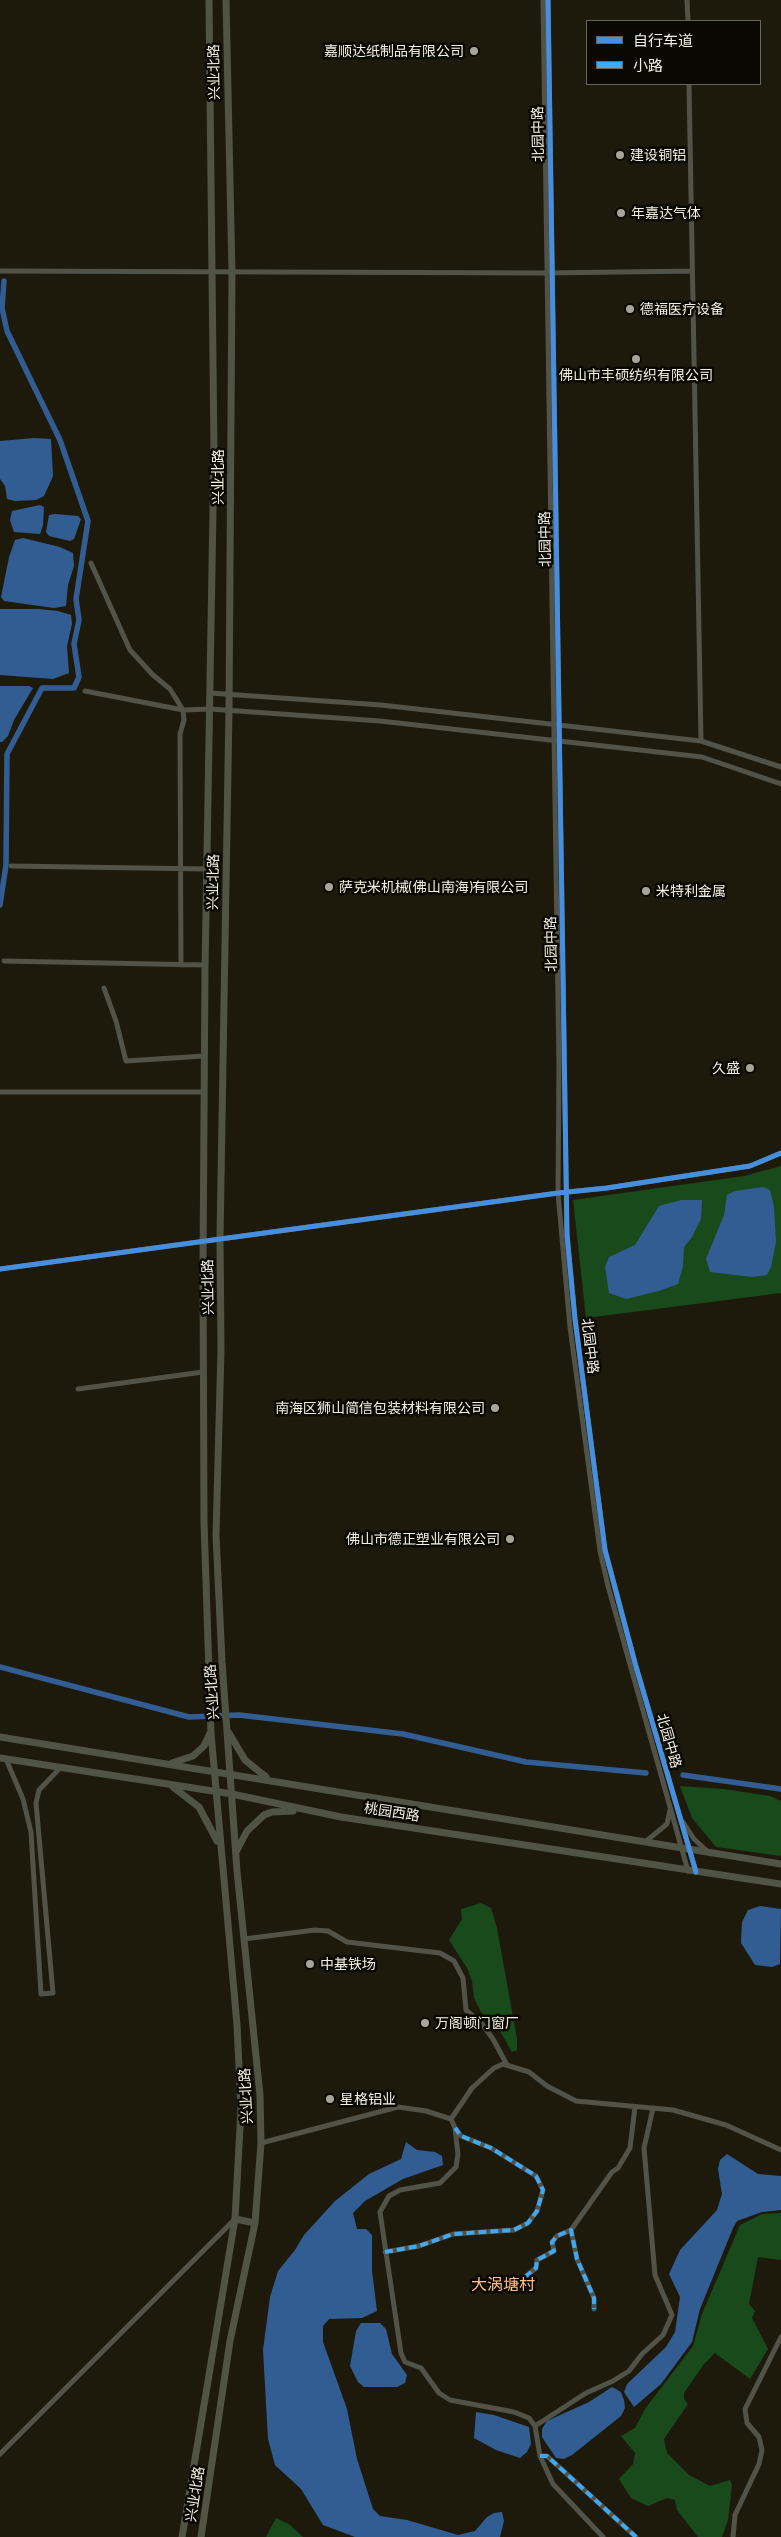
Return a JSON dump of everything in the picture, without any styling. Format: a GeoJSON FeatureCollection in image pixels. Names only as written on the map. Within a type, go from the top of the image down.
{"type":"FeatureCollection","features":[{"type":"Feature","properties":{"kind":"main road","name":"兴业北路"},"geometry":{"type":"LineString","coordinates":[[182,2537],[235,2219],[241,2109],[237,2025],[220,1850],[211,1730],[204,1522],[204,1056],[214,453],[210,272],[209,0]]}},
{"type":"Feature","properties":{"kind":"main road","name":"兴业北路"},"geometry":{"type":"LineString","coordinates":[[201,2537],[230,2341],[255,2223],[261,2143],[260,2095],[230,1774],[216,1535],[221,1350],[220,1238],[229,710],[232,273],[226,0]]}},
{"type":"Feature","properties":{"kind":"main road"},"geometry":{"type":"LineString","coordinates":[[227,1728],[234,1744],[245,1760],[271,1780]]}},
{"type":"Feature","properties":{"kind":"main road"},"geometry":{"type":"LineString","coordinates":[[171,1764],[193,1756],[204,1746],[211,1730]]}},
{"type":"Feature","properties":{"kind":"main road","name":"桃园西路"},"geometry":{"type":"LineString","coordinates":[[0,1737],[214,1770],[690,1851],[781,1864]]}},
{"type":"Feature","properties":{"kind":"main road","name":"桃园西路"},"geometry":{"type":"LineString","coordinates":[[3,1758],[232,1794],[301,1810],[781,1884]]}},
{"type":"Feature","properties":{"kind":"main road"},"geometry":{"type":"LineString","coordinates":[[170,1785],[199,1807],[220,1850]]}},
{"type":"Feature","properties":{"kind":"main road"},"geometry":{"type":"LineString","coordinates":[[236,1853],[247,1831],[264,1815],[272,1812],[301,1810]]}},
{"type":"Feature","properties":{"kind":"main road"},"geometry":{"type":"LineString","coordinates":[[235,2219],[255,2223]]}},
{"type":"Feature","properties":{"kind":"street","name":"北园中路"},"geometry":{"type":"LineString","coordinates":[[543,0],[557,725],[558,1193],[570,1327],[600,1551],[608,1586],[688,1871]]}},
{"type":"Feature","properties":{"kind":"street","name":"北园中路"},"geometry":{"type":"LineString","coordinates":[[548,0],[548,273]]}},
{"type":"Feature","properties":{"kind":"street"},"geometry":{"type":"LineString","coordinates":[[687,0],[688,20]]}},
{"type":"Feature","properties":{"kind":"street"},"geometry":{"type":"LineString","coordinates":[[689,85],[701,741]]}},
{"type":"Feature","properties":{"kind":"street"},"geometry":{"type":"LineString","coordinates":[[0,271],[232,273],[692,271]]}},
{"type":"Feature","properties":{"kind":"street"},"geometry":{"type":"LineString","coordinates":[[91,563],[130,650],[153,675],[170,689],[183,710],[184,720],[180,734],[181,965]]}},
{"type":"Feature","properties":{"kind":"street"},"geometry":{"type":"LineString","coordinates":[[85,691],[183,710],[229,710],[380,721],[702,757],[781,784]]}},
{"type":"Feature","properties":{"kind":"street"},"geometry":{"type":"LineString","coordinates":[[210,693],[381,705],[701,741],[781,767]]}},
{"type":"Feature","properties":{"kind":"street","name":"北园中路"},"geometry":{"type":"LineString","coordinates":[[557,740],[566,1192],[575,1319],[605,1550],[615,1594],[696,1872]]}},
{"type":"Feature","properties":{"kind":"street"},"geometry":{"type":"LineString","coordinates":[[11,866],[207,869]]}},
{"type":"Feature","properties":{"kind":"street"},"geometry":{"type":"LineString","coordinates":[[4,961],[205,965]]}},
{"type":"Feature","properties":{"kind":"street"},"geometry":{"type":"LineString","coordinates":[[104,988],[116,1021],[126,1061],[204,1056]]}},
{"type":"Feature","properties":{"kind":"street"},"geometry":{"type":"LineString","coordinates":[[0,1092],[204,1092]]}},
{"type":"Feature","properties":{"kind":"street"},"geometry":{"type":"LineString","coordinates":[[0,1269],[750,1166],[781,1153]]}},
{"type":"Feature","properties":{"kind":"street"},"geometry":{"type":"LineString","coordinates":[[78,1388],[203,1372]]}},
{"type":"Feature","properties":{"kind":"street"},"geometry":{"type":"LineString","coordinates":[[3,1758],[23,1799],[31,1832],[41,1994],[53,1993],[36,1804],[39,1790],[61,1767]]}},
{"type":"Feature","properties":{"kind":"street"},"geometry":{"type":"LineString","coordinates":[[644,1843],[658,1834],[667,1824],[670,1809]]}},
{"type":"Feature","properties":{"kind":"street"},"geometry":{"type":"LineString","coordinates":[[680,1818],[694,1839],[710,1854]]}},
{"type":"Feature","properties":{"kind":"street"},"geometry":{"type":"LineString","coordinates":[[244,1939],[315,1930],[328,1931],[347,1942],[440,1953],[454,1961],[463,1978],[466,2010],[482,2024],[507,2065]]}},
{"type":"Feature","properties":{"kind":"street"},"geometry":{"type":"LineString","coordinates":[[451,2119],[472,2088],[494,2068],[503,2064],[529,2072],[554,2090],[576,2101],[673,2110],[726,2125],[781,2150]]}},
{"type":"Feature","properties":{"kind":"street"},"geometry":{"type":"LineString","coordinates":[[261,2143],[398,2107],[426,2111],[451,2119],[461,2136],[491,2148],[536,2176],[543,2190],[537,2212],[528,2223],[514,2230],[454,2234],[419,2246],[385,2252]]}},
{"type":"Feature","properties":{"kind":"street"},"geometry":{"type":"LineString","coordinates":[[526,2277],[536,2268],[537,2260],[554,2251],[552,2242],[557,2236],[571,2230],[612,2172],[618,2168],[630,2148],[635,2107]]}},
{"type":"Feature","properties":{"kind":"street"},"geometry":{"type":"LineString","coordinates":[[535,2426],[629,2370],[664,2335],[672,2315],[655,2276],[644,2148],[653,2108]]}},
{"type":"Feature","properties":{"kind":"street"},"geometry":{"type":"LineString","coordinates":[[456,2128],[458,2154],[456,2167],[451,2174],[440,2183],[400,2190],[389,2196],[380,2212],[398,2343],[405,2362],[421,2368],[439,2393],[450,2400],[514,2412],[529,2418],[535,2426],[540,2456],[554,2484],[603,2537]]}},
{"type":"Feature","properties":{"kind":"street"},"geometry":{"type":"LineString","coordinates":[[0,2454],[235,2219]]}},
{"type":"Feature","properties":{"kind":"street"},"geometry":{"type":"LineString","coordinates":[[571,2230],[577,2259],[594,2298],[594,2309]]}},
{"type":"Feature","properties":{"kind":"street"},"geometry":{"type":"LineString","coordinates":[[733,2537],[735,2515],[759,2464],[762,2450],[759,2437],[747,2423],[745,2409],[781,2337]]}},
{"type":"Feature","properties":{"kind":"street"},"geometry":{"type":"LineString","coordinates":[[540,2456],[547,2456],[636,2537]]}},
{"type":"Feature","properties":{"kind":"green space"},"geometry":{"type":"Polygon","coordinates":[[[781,1166],[781,1293],[586,1318],[573,1200],[744,1176],[781,1166]]]}},
{"type":"Feature","properties":{"kind":"green space"},"geometry":{"type":"Polygon","coordinates":[[[680,1786],[724,1789],[770,1796],[781,1801],[781,1856],[716,1847],[692,1818],[680,1786]]]}},
{"type":"Feature","properties":{"kind":"green space"},"geometry":{"type":"Polygon","coordinates":[[[481,1903],[491,1908],[497,1928],[517,2039],[517,2050],[512,2052],[501,2033],[481,2012],[474,1998],[472,1981],[467,1968],[449,1940],[462,1919],[461,1909],[481,1903]]]}},
{"type":"Feature","properties":{"kind":"green space"},"geometry":{"type":"Polygon","coordinates":[[[781,2213],[781,2260],[758,2257],[749,2304],[755,2311],[752,2318],[768,2349],[750,2379],[715,2353],[704,2364],[684,2393],[684,2399],[688,2404],[664,2439],[667,2453],[689,2475],[710,2486],[730,2480],[732,2485],[728,2520],[722,2537],[698,2537],[677,2510],[675,2500],[667,2498],[648,2506],[631,2498],[619,2479],[633,2464],[635,2453],[621,2436],[635,2428],[645,2409],[693,2346],[702,2314],[740,2225],[762,2214],[781,2213]]]}},
{"type":"Feature","properties":{"kind":"green space"},"geometry":{"type":"Polygon","coordinates":[[[276,2518],[289,2524],[303,2537],[266,2537],[276,2518]]]}},
{"type":"Feature","properties":{"kind":"water"},"geometry":{"type":"Polygon","coordinates":[[[34,438],[51,439],[53,476],[44,496],[36,500],[15,501],[7,499],[5,486],[0,479],[0,441],[34,438]]]}},
{"type":"Feature","properties":{"kind":"water"},"geometry":{"type":"Polygon","coordinates":[[[40,505],[44,507],[43,525],[40,534],[14,532],[10,520],[12,511],[40,505]]]}},
{"type":"Feature","properties":{"kind":"water"},"geometry":{"type":"Polygon","coordinates":[[[49,515],[78,516],[81,519],[74,539],[70,541],[49,536],[46,532],[49,515]]]}},
{"type":"Feature","properties":{"kind":"water"},"geometry":{"type":"Polygon","coordinates":[[[23,538],[60,547],[73,553],[74,566],[68,585],[66,606],[54,608],[4,601],[1,597],[9,557],[15,540],[23,538]]]}},
{"type":"Feature","properties":{"kind":"water"},"geometry":{"type":"Polygon","coordinates":[[[0,609],[38,609],[58,611],[71,615],[72,624],[67,646],[69,673],[53,679],[0,675],[0,609]]]}},
{"type":"Feature","properties":{"kind":"water"},"geometry":{"type":"Polygon","coordinates":[[[0,686],[29,686],[33,688],[14,720],[8,736],[2,742],[0,742],[0,686]]]}},
{"type":"Feature","properties":{"kind":"water"},"geometry":{"type":"Polygon","coordinates":[[[763,1187],[770,1190],[774,1207],[776,1242],[771,1267],[767,1275],[752,1277],[710,1272],[706,1259],[724,1215],[727,1195],[735,1191],[763,1187]]]}},
{"type":"Feature","properties":{"kind":"water"},"geometry":{"type":"Polygon","coordinates":[[[681,1200],[702,1200],[701,1219],[692,1237],[684,1247],[683,1266],[678,1284],[626,1299],[609,1293],[605,1267],[609,1257],[635,1245],[659,1206],[681,1200]]]}},
{"type":"Feature","properties":{"kind":"water"},"geometry":{"type":"Polygon","coordinates":[[[760,1906],[781,1909],[780,1964],[772,1967],[755,1965],[741,1943],[742,1922],[748,1910],[760,1906]]]}},
{"type":"Feature","properties":{"kind":"water"},"geometry":{"type":"Polygon","coordinates":[[[406,2142],[417,2150],[435,2152],[442,2156],[443,2165],[403,2179],[365,2201],[353,2213],[357,2229],[366,2229],[372,2235],[372,2271],[377,2311],[362,2318],[329,2319],[323,2326],[323,2342],[347,2409],[357,2459],[373,2509],[380,2516],[407,2520],[458,2535],[475,2531],[487,2517],[494,2513],[502,2512],[504,2521],[500,2537],[355,2537],[323,2525],[301,2489],[275,2465],[268,2439],[263,2350],[270,2297],[278,2271],[304,2235],[335,2201],[369,2174],[401,2159],[406,2142]]]}},
{"type":"Feature","properties":{"kind":"water"},"geometry":{"type":"Polygon","coordinates":[[[727,2154],[758,2174],[781,2176],[781,2210],[762,2212],[737,2221],[700,2309],[692,2342],[661,2384],[634,2407],[624,2392],[627,2384],[666,2347],[675,2332],[680,2297],[669,2274],[680,2250],[717,2210],[722,2194],[718,2169],[720,2160],[727,2154]]]}},
{"type":"Feature","properties":{"kind":"water"},"geometry":{"type":"Polygon","coordinates":[[[361,2323],[380,2323],[386,2329],[392,2354],[407,2375],[405,2383],[397,2387],[364,2387],[358,2382],[350,2366],[356,2331],[361,2323]]]}},
{"type":"Feature","properties":{"kind":"water"},"geometry":{"type":"Polygon","coordinates":[[[612,2387],[621,2392],[624,2400],[625,2408],[621,2416],[572,2455],[564,2459],[556,2458],[542,2437],[542,2429],[547,2421],[589,2402],[612,2387]]]}},
{"type":"Feature","properties":{"kind":"water"},"geometry":{"type":"Polygon","coordinates":[[[476,2412],[494,2415],[529,2427],[531,2444],[527,2452],[520,2458],[496,2450],[474,2438],[476,2412]]]}},
{"type":"Feature","properties":{"kind":"waterway"},"geometry":{"type":"LineString","coordinates":[[0,905],[6,865],[7,754],[42,688],[74,688],[79,677],[74,644],[79,620],[76,599],[88,521],[60,440],[7,331],[2,308],[4,281]]}},
{"type":"Feature","properties":{"kind":"waterway"},"geometry":{"type":"LineString","coordinates":[[0,1667],[189,1717],[239,1715],[403,1734],[526,1762],[646,1773]]}},
{"type":"Feature","properties":{"kind":"waterway"},"geometry":{"type":"LineString","coordinates":[[683,1775],[781,1789]]}},
{"type":"Feature","properties":{"kind":"marked path"},"geometry":{"type":"LineString","coordinates":[[385,2252],[419,2246],[453,2234],[514,2230],[528,2223],[537,2211],[543,2190],[536,2176],[491,2148],[461,2136],[455,2128]]}},
{"type":"Feature","properties":{"kind":"marked path"},"geometry":{"type":"LineString","coordinates":[[525,2277],[536,2268],[537,2260],[554,2251],[552,2242],[557,2236],[571,2230],[577,2259],[594,2298],[594,2309]]}},
{"type":"Feature","properties":{"kind":"marked path"},"geometry":{"type":"LineString","coordinates":[[540,2456],[547,2456],[636,2537]]}},
{"type":"Feature","properties":{"kind":"cycle path"},"geometry":{"type":"LineString","coordinates":[[548,0],[567,1235],[575,1319],[605,1550],[635,1663],[696,1872]]}},
{"type":"Feature","properties":{"kind":"cycle path"},"geometry":{"type":"LineString","coordinates":[[0,1269],[558,1193],[607,1188],[750,1166],[781,1153]]}},
{"type":"Feature","properties":{"kind":"place","name":"嘉顺达纸制品有限公司"},"geometry":{"type":"Point","coordinates":[474,51]}},
{"type":"Feature","properties":{"kind":"place","name":"建设铜铝"},"geometry":{"type":"Point","coordinates":[620,155]}},
{"type":"Feature","properties":{"kind":"place","name":"年嘉达气体"},"geometry":{"type":"Point","coordinates":[621,213]}},
{"type":"Feature","properties":{"kind":"place","name":"德福医疗设备"},"geometry":{"type":"Point","coordinates":[630,309]}},
{"type":"Feature","properties":{"kind":"place","name":"佛山市丰硕纺织有限公司"},"geometry":{"type":"Point","coordinates":[636,359]}},
{"type":"Feature","properties":{"kind":"place","name":"萨克米机械(佛山南海)有限公司"},"geometry":{"type":"Point","coordinates":[329,887]}},
{"type":"Feature","properties":{"kind":"place","name":"米特利金属"},"geometry":{"type":"Point","coordinates":[646,891]}},
{"type":"Feature","properties":{"kind":"place","name":"久盛"},"geometry":{"type":"Point","coordinates":[750,1068]}},
{"type":"Feature","properties":{"kind":"place","name":"南海区狮山简信包装材料有限公司"},"geometry":{"type":"Point","coordinates":[495,1408]}},
{"type":"Feature","properties":{"kind":"place","name":"佛山市德正塑业有限公司"},"geometry":{"type":"Point","coordinates":[510,1539]}},
{"type":"Feature","properties":{"kind":"place","name":"中基铁场"},"geometry":{"type":"Point","coordinates":[310,1964]}},
{"type":"Feature","properties":{"kind":"place","name":"万阁顿门窗厂"},"geometry":{"type":"Point","coordinates":[425,2023]}},
{"type":"Feature","properties":{"kind":"place","name":"星格铝业"},"geometry":{"type":"Point","coordinates":[330,2099]}},
{"type":"Feature","properties":{"kind":"district","name":"大涡塘村"},"geometry":{"type":"Point","coordinates":[503,2285]}}]}
